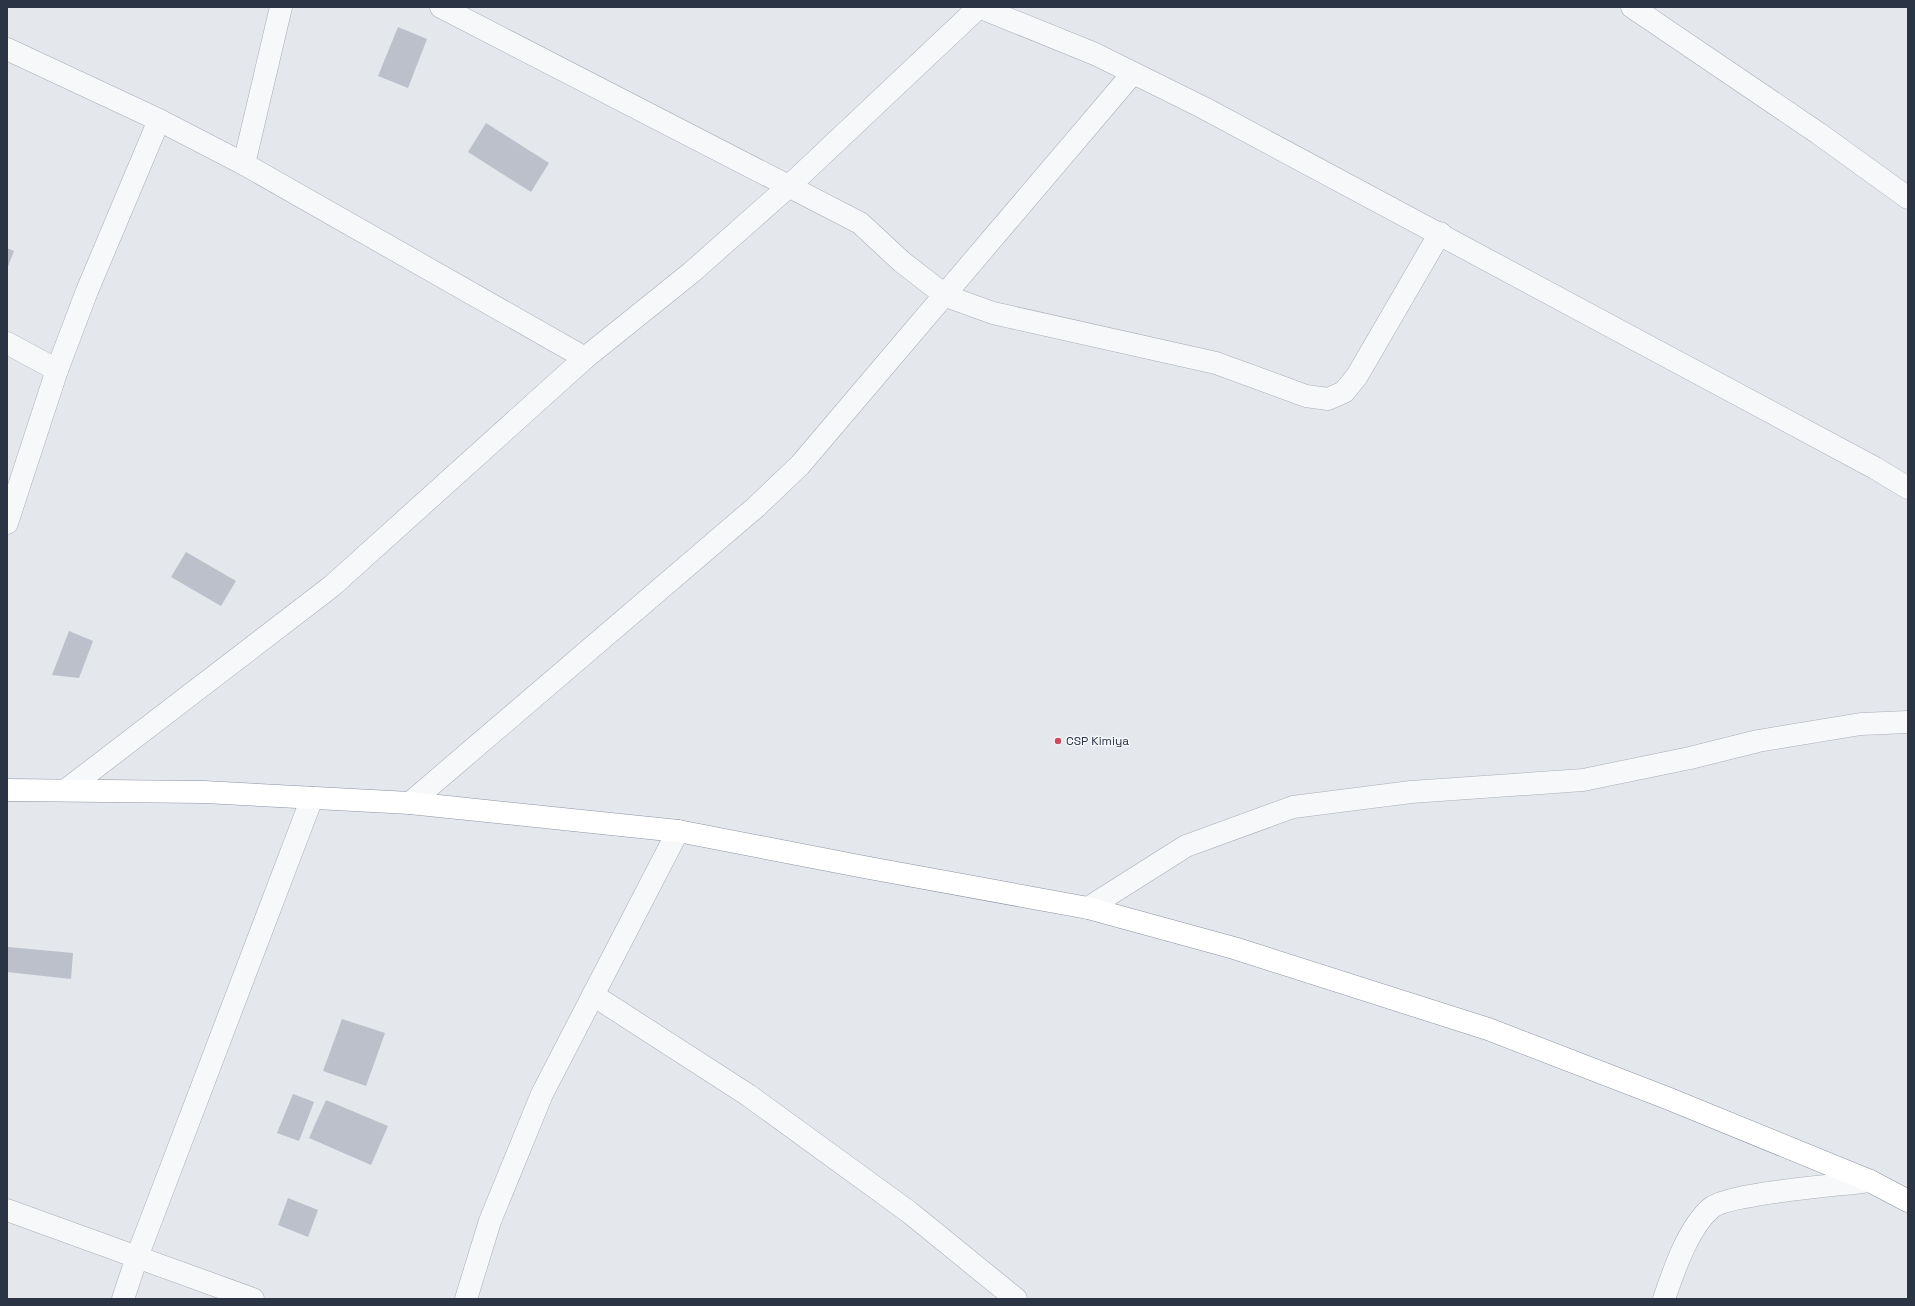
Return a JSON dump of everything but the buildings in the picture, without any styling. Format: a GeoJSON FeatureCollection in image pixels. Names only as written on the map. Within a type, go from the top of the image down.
{"type":"FeatureCollection","features":[{"type":"Feature","properties":{"kind":"highway"},"geometry":{"type":"LineString","coordinates":[[7,790],[204,792],[410,803],[678,831],[864,868],[1088,908],[1234,948],[1488,1029],[1667,1098],[1870,1181],[1908,1201]]}},
{"type":"Feature","properties":{"kind":"street"},"geometry":{"type":"LineString","coordinates":[[244,164],[281,7]]}},
{"type":"Feature","properties":{"kind":"street"},"geometry":{"type":"LineString","coordinates":[[441,7],[860,223],[902,262],[946,296],[994,314],[1216,363],[1306,396],[1328,399],[1344,392],[1356,376],[1440,233]]}},
{"type":"Feature","properties":{"kind":"street"},"geometry":{"type":"LineString","coordinates":[[66,790],[332,586],[584,358],[692,272],[788,187],[979,7],[1095,54],[1204,108],[1440,233],[1875,468],[1908,488]]}},
{"type":"Feature","properties":{"kind":"street"},"geometry":{"type":"LineString","coordinates":[[1632,7],[1818,133],[1908,198]]}},
{"type":"Feature","properties":{"kind":"street"},"geometry":{"type":"LineString","coordinates":[[7,49],[159,120],[244,164],[584,358]]}},
{"type":"Feature","properties":{"kind":"street"},"geometry":{"type":"LineString","coordinates":[[410,803],[756,507],[800,465],[946,296],[1133,72]]}},
{"type":"Feature","properties":{"kind":"street"},"geometry":{"type":"LineString","coordinates":[[7,523],[57,370],[87,291],[159,120]]}},
{"type":"Feature","properties":{"kind":"street"},"geometry":{"type":"LineString","coordinates":[[7,343],[57,370]]}},
{"type":"Feature","properties":{"kind":"street"},"geometry":{"type":"LineString","coordinates":[[1088,908],[1186,846],[1293,807],[1411,792],[1583,780],[1690,758],[1758,741],[1861,724],[1908,722]]}},
{"type":"Feature","properties":{"kind":"street"},"geometry":{"type":"LineString","coordinates":[[123,1299],[137,1257],[312,798]]}},
{"type":"Feature","properties":{"kind":"street"},"geometry":{"type":"LineString","coordinates":[[466,1299],[490,1221],[542,1094],[678,831]]}},
{"type":"Feature","properties":{"kind":"street"},"geometry":{"type":"LineString","coordinates":[[593,995],[748,1095],[909,1212],[1016,1299]]}},
{"type":"Feature","properties":{"kind":"street"},"geometry":{"type":"LineString","coordinates":[[1664,1299],[1693,1230],[1712,1207],[1734,1198],[1870,1181]]}},
{"type":"Feature","properties":{"kind":"street"},"geometry":{"type":"LineString","coordinates":[[7,1210],[252,1299]]}},
{"type":"Feature","properties":{"kind":"place","name":"CSP Kimiya"},"geometry":{"type":"Point","coordinates":[1058,741]}}]}
